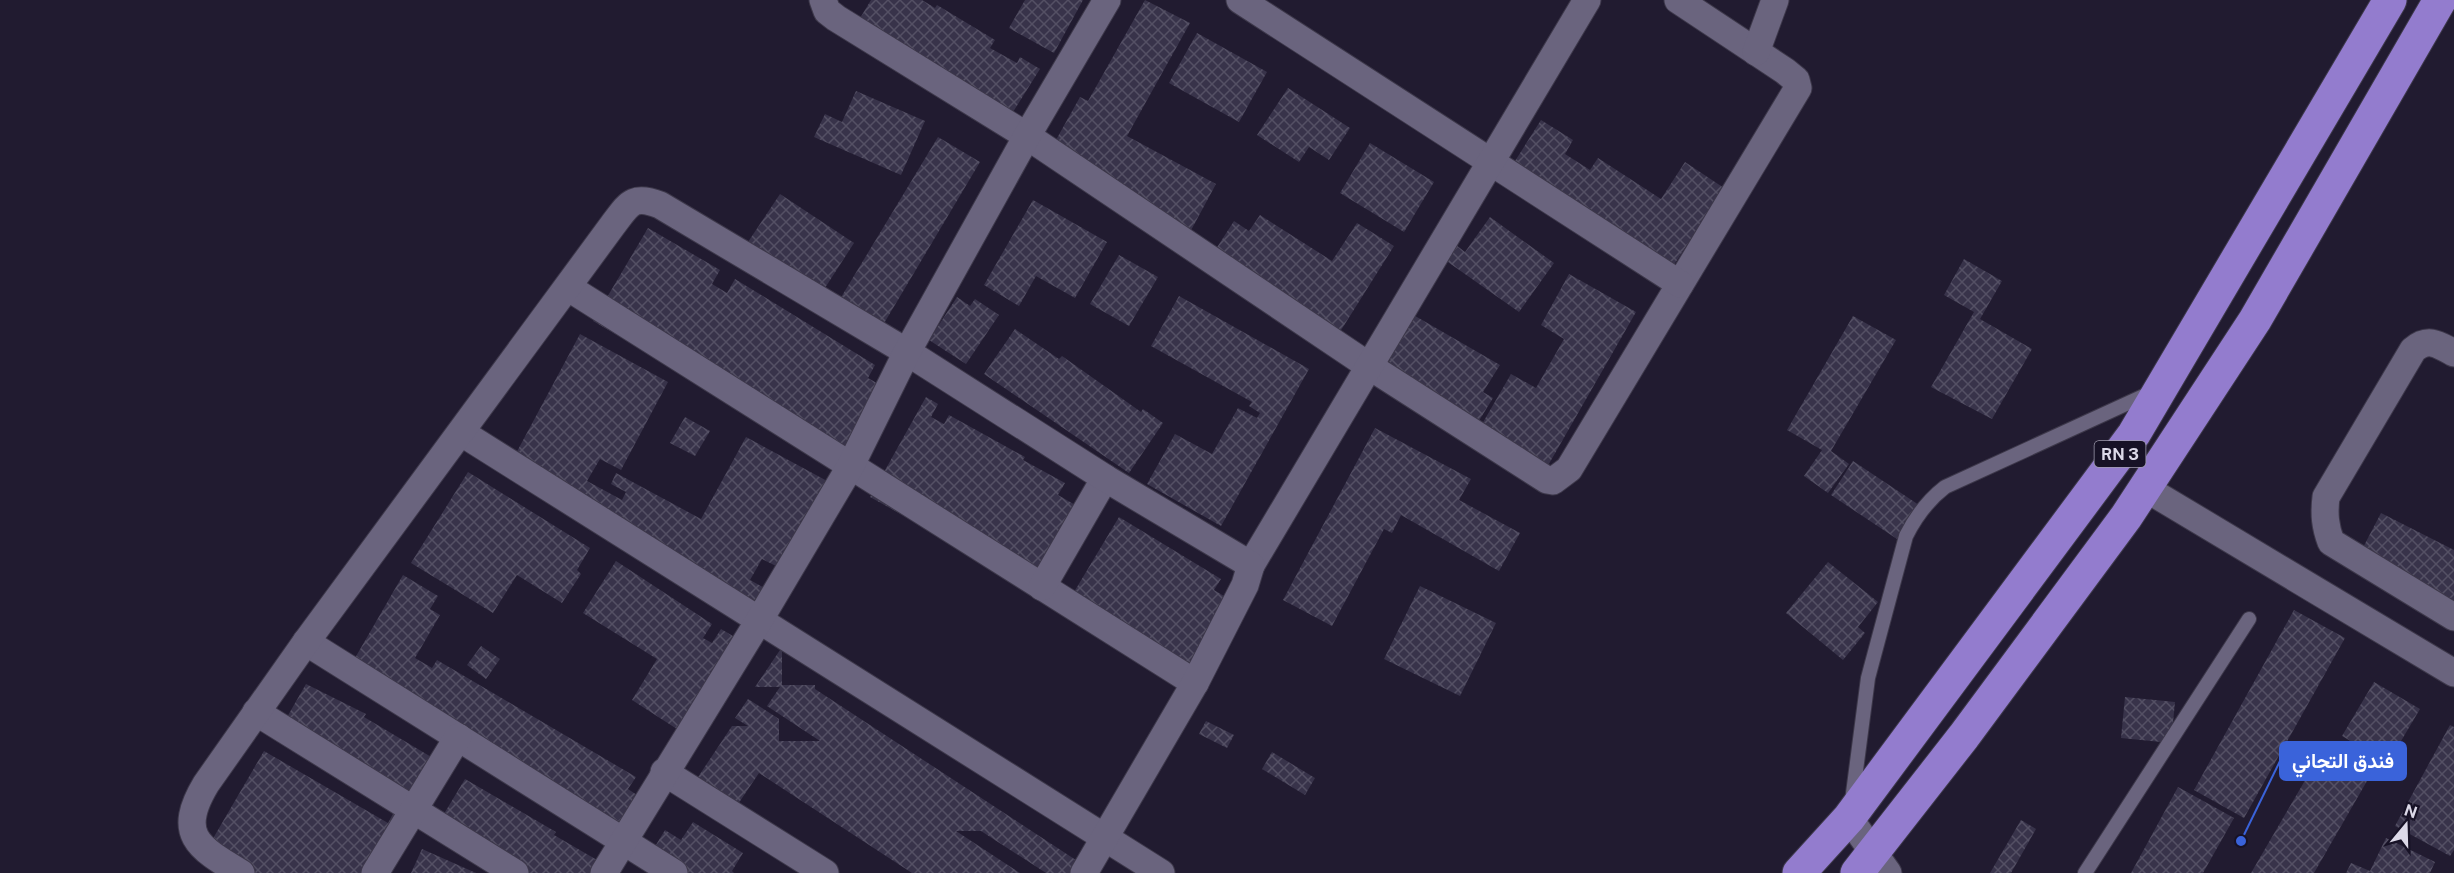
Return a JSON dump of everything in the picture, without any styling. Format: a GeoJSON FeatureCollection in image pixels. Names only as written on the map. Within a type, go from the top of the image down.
{"type":"FeatureCollection","features":[{"type":"Feature","properties":{"kind":"highway","name":"RN 3"},"geometry":{"type":"LineString","coordinates":[[1799,873],[1849,818],[2134,434],[2390,0]]}},
{"type":"Feature","properties":{"kind":"highway","name":"RN 3"},"geometry":{"type":"LineString","coordinates":[[1873,867],[1964,736],[2145,488],[2255,320],[2440,0]]}},
{"type":"Feature","properties":{"kind":"street"},"geometry":{"type":"LineString","coordinates":[[823,0],[827,11],[836,18],[1027,136],[1369,366],[1547,480],[1553,481],[1569,469],[1798,88],[1796,80],[1678,0]]}},
{"type":"Feature","properties":{"kind":"street"},"geometry":{"type":"LineString","coordinates":[[604,873],[760,619],[849,467],[907,352],[1027,136],[1107,0]]}},
{"type":"Feature","properties":{"kind":"street"},"geometry":{"type":"LineString","coordinates":[[1240,0],[1680,284]]}},
{"type":"Feature","properties":{"kind":"street"},"geometry":{"type":"LineString","coordinates":[[1083,873],[1195,683],[1245,585],[1251,565],[1587,0]]}},
{"type":"Feature","properties":{"kind":"street"},"geometry":{"type":"LineString","coordinates":[[1756,52],[1775,0]]}},
{"type":"Feature","properties":{"kind":"street"},"geometry":{"type":"LineString","coordinates":[[241,873],[197,844],[192,830],[194,804],[306,642],[569,288],[627,206],[636,200],[644,199],[660,205],[907,352],[1105,478],[1251,565]]}},
{"type":"Feature","properties":{"kind":"street"},"geometry":{"type":"LineString","coordinates":[[569,288],[849,467],[1195,683]]}},
{"type":"Feature","properties":{"kind":"street"},"geometry":{"type":"LineString","coordinates":[[2454,352],[2429,341],[2421,343],[2413,350],[2326,497],[2324,510],[2325,525],[2331,542],[2454,617]]}},
{"type":"Feature","properties":{"kind":"street"},"geometry":{"type":"LineString","coordinates":[[462,433],[1161,873]]}},
{"type":"Feature","properties":{"kind":"street"},"geometry":{"type":"LineString","coordinates":[[1042,587],[1105,478]]}},
{"type":"Feature","properties":{"kind":"street"},"geometry":{"type":"LineString","coordinates":[[2145,488],[2454,673]]}},
{"type":"Feature","properties":{"kind":"street"},"geometry":{"type":"LineString","coordinates":[[306,642],[675,873]]}},
{"type":"Feature","properties":{"kind":"street"},"geometry":{"type":"LineString","coordinates":[[256,712],[515,873]]}},
{"type":"Feature","properties":{"kind":"street"},"geometry":{"type":"LineString","coordinates":[[375,873],[458,737]]}},
{"type":"Feature","properties":{"kind":"street"},"geometry":{"type":"LineString","coordinates":[[664,772],[825,873]]}},
{"type":"Feature","properties":{"kind":"street"},"geometry":{"type":"LineString","coordinates":[[1849,818],[1873,867]]}},
{"type":"Feature","properties":{"kind":"lane"},"geometry":{"type":"LineString","coordinates":[[1849,818],[1868,678],[1906,536],[1916,517],[1931,498],[1945,487],[2163,387]]}},
{"type":"Feature","properties":{"kind":"lane"},"geometry":{"type":"LineString","coordinates":[[2085,873],[2249,619]]}},
{"type":"Feature","properties":{"kind":"building"},"geometry":{"type":"Polygon","coordinates":[[[871,0],[922,0],[935,8],[937,5],[995,40],[990,48],[1017,63],[1020,57],[1040,69],[1008,120],[854,28],[871,0]]]}},
{"type":"Feature","properties":{"kind":"building"},"geometry":{"type":"Polygon","coordinates":[[[1025,0],[1083,0],[1054,53],[1009,28],[1025,0]]]}},
{"type":"Feature","properties":{"kind":"building"},"geometry":{"type":"Polygon","coordinates":[[[1145,0],[1190,23],[1127,136],[1216,184],[1189,234],[1047,156],[1080,97],[1088,101],[1145,0]]]}},
{"type":"Feature","properties":{"kind":"building"},"geometry":{"type":"Polygon","coordinates":[[[1197,33],[1267,72],[1239,122],[1169,83],[1197,33]]]}},
{"type":"Feature","properties":{"kind":"building"},"geometry":{"type":"Polygon","coordinates":[[[1288,88],[1350,128],[1329,160],[1309,147],[1299,162],[1257,135],[1288,88]]]}},
{"type":"Feature","properties":{"kind":"building"},"geometry":{"type":"Polygon","coordinates":[[[856,91],[925,121],[901,175],[814,137],[825,114],[842,122],[856,91]]]}},
{"type":"Feature","properties":{"kind":"building"},"geometry":{"type":"Polygon","coordinates":[[[1541,120],[1573,140],[1565,154],[1590,170],[1598,158],[1661,199],[1685,162],[1724,188],[1668,274],[1508,172],[1541,120]]]}},
{"type":"Feature","properties":{"kind":"building"},"geometry":{"type":"Polygon","coordinates":[[[938,137],[980,162],[883,325],[840,299],[938,137]]]}},
{"type":"Feature","properties":{"kind":"building"},"geometry":{"type":"Polygon","coordinates":[[[1370,143],[1434,182],[1404,232],[1340,193],[1370,143]]]}},
{"type":"Feature","properties":{"kind":"building"},"geometry":{"type":"Polygon","coordinates":[[[780,194],[854,243],[823,291],[748,242],[780,194]]]}},
{"type":"Feature","properties":{"kind":"building"},"geometry":{"type":"Polygon","coordinates":[[[1033,200],[1107,242],[1075,298],[1036,276],[1019,306],[984,285],[1033,200]]]}},
{"type":"Feature","properties":{"kind":"building"},"geometry":{"type":"Polygon","coordinates":[[[1260,215],[1332,261],[1357,223],[1394,246],[1338,335],[1212,255],[1234,221],[1249,231],[1260,215]]]}},
{"type":"Feature","properties":{"kind":"building"},"geometry":{"type":"Polygon","coordinates":[[[1490,217],[1554,263],[1519,312],[1445,260],[1456,245],[1465,252],[1490,217]]]}},
{"type":"Feature","properties":{"kind":"building"},"geometry":{"type":"Polygon","coordinates":[[[648,228],[720,270],[712,284],[727,293],[735,279],[875,365],[868,378],[889,390],[842,466],[593,321],[648,228]]]}},
{"type":"Feature","properties":{"kind":"building"},"geometry":{"type":"Polygon","coordinates":[[[1119,255],[1158,277],[1129,326],[1090,304],[1119,255]]]}},
{"type":"Feature","properties":{"kind":"building"},"geometry":{"type":"Polygon","coordinates":[[[1964,259],[2002,281],[1980,319],[2032,349],[1992,419],[1931,387],[1974,312],[1944,295],[1964,259]]]}},
{"type":"Feature","properties":{"kind":"building"},"geometry":{"type":"Polygon","coordinates":[[[1569,274],[1636,312],[1546,469],[1478,431],[1511,374],[1536,388],[1564,339],[1541,325],[1569,274]]]}},
{"type":"Feature","properties":{"kind":"building"},"geometry":{"type":"Polygon","coordinates":[[[1179,296],[1309,369],[1221,526],[1147,484],[1175,434],[1212,454],[1238,408],[1257,418],[1260,413],[1249,406],[1252,402],[1151,346],[1179,296]]]}},
{"type":"Feature","properties":{"kind":"building"},"geometry":{"type":"Polygon","coordinates":[[[957,297],[970,306],[975,299],[999,315],[966,364],[929,340],[957,297]]]}},
{"type":"Feature","properties":{"kind":"building"},"geometry":{"type":"Polygon","coordinates":[[[1410,313],[1500,365],[1483,392],[1493,398],[1477,424],[1379,365],[1410,313]]]}},
{"type":"Feature","properties":{"kind":"building"},"geometry":{"type":"Polygon","coordinates":[[[1853,316],[1896,340],[1831,451],[1849,464],[1828,493],[1804,476],[1822,450],[1787,430],[1853,316]]]}},
{"type":"Feature","properties":{"kind":"building"},"geometry":{"type":"Polygon","coordinates":[[[1015,329],[1059,359],[1062,356],[1141,412],[1143,409],[1163,423],[1129,473],[984,374],[1015,329]]]}},
{"type":"Feature","properties":{"kind":"building"},"geometry":{"type":"Polygon","coordinates":[[[580,334],[668,382],[621,470],[600,459],[587,481],[622,500],[626,492],[611,484],[616,473],[701,519],[746,437],[829,482],[782,569],[762,559],[750,580],[768,590],[756,610],[507,470],[580,334]]]}},
{"type":"Feature","properties":{"kind":"building"},"geometry":{"type":"Polygon","coordinates":[[[926,397],[938,404],[931,417],[944,424],[949,415],[1025,457],[1023,460],[1065,483],[1058,495],[1077,506],[1032,587],[870,497],[926,397]]]}},
{"type":"Feature","properties":{"kind":"building"},"geometry":{"type":"Polygon","coordinates":[[[685,417],[710,431],[695,456],[670,443],[685,417]]]}},
{"type":"Feature","properties":{"kind":"building"},"geometry":{"type":"Polygon","coordinates":[[[1375,428],[1471,479],[1459,500],[1520,533],[1499,571],[1401,515],[1392,533],[1384,529],[1332,626],[1283,600],[1375,428]]]}},
{"type":"Feature","properties":{"kind":"building"},"geometry":{"type":"Polygon","coordinates":[[[1853,461],[1922,507],[1900,541],[1831,495],[1853,461]]]}},
{"type":"Feature","properties":{"kind":"building"},"geometry":{"type":"Polygon","coordinates":[[[468,472],[590,548],[577,570],[581,574],[562,603],[517,575],[493,613],[411,563],[468,472]]]}},
{"type":"Feature","properties":{"kind":"building"},"geometry":{"type":"Polygon","coordinates":[[[2381,513],[2454,550],[2454,609],[2357,559],[2381,513]]]}},
{"type":"Feature","properties":{"kind":"building"},"geometry":{"type":"Polygon","coordinates":[[[1119,517],[1221,579],[1214,590],[1232,601],[1182,683],[1062,612],[1119,517]]]}},
{"type":"Feature","properties":{"kind":"building"},"geometry":{"type":"Polygon","coordinates":[[[616,561],[712,624],[703,638],[712,643],[721,629],[738,639],[680,731],[632,700],[657,659],[583,613],[616,561]]]}},
{"type":"Feature","properties":{"kind":"building"},"geometry":{"type":"Polygon","coordinates":[[[1828,562],[1878,602],[1858,627],[1865,633],[1843,660],[1786,613],[1828,562]]]}},
{"type":"Feature","properties":{"kind":"building"},"geometry":{"type":"Polygon","coordinates":[[[403,575],[438,596],[430,609],[440,615],[415,658],[432,668],[437,660],[636,777],[628,789],[637,795],[614,834],[344,677],[403,575]]]}},
{"type":"Feature","properties":{"kind":"building"},"geometry":{"type":"Polygon","coordinates":[[[1420,586],[1496,623],[1460,696],[1384,659],[1420,586]]]}},
{"type":"Feature","properties":{"kind":"building"},"geometry":{"type":"Polygon","coordinates":[[[2294,610],[2345,638],[2244,818],[2194,790],[2294,610]]]}},
{"type":"Feature","properties":{"kind":"building"},"geometry":{"type":"Polygon","coordinates":[[[481,646],[500,659],[486,679],[467,665],[481,646]]]}},
{"type":"Feature","properties":{"kind":"building"},"geometry":{"type":"Polygon","coordinates":[[[782,647],[782,685],[815,685],[815,689],[1085,866],[1080,873],[1046,873],[981,831],[956,831],[1020,873],[912,873],[759,773],[730,816],[690,789],[732,726],[748,726],[735,718],[748,699],[779,719],[779,741],[820,741],[767,706],[780,687],[755,687],[782,647]]]}},
{"type":"Feature","properties":{"kind":"building"},"geometry":{"type":"Polygon","coordinates":[[[2374,682],[2420,709],[2388,763],[2342,736],[2374,682]]]}},
{"type":"Feature","properties":{"kind":"building"},"geometry":{"type":"Polygon","coordinates":[[[306,684],[366,714],[364,717],[438,761],[374,873],[252,873],[208,847],[264,751],[388,823],[396,808],[275,738],[306,684]]]}},
{"type":"Feature","properties":{"kind":"building"},"geometry":{"type":"Polygon","coordinates":[[[2125,697],[2175,702],[2171,743],[2121,738],[2125,697]]]}},
{"type":"Feature","properties":{"kind":"building"},"geometry":{"type":"Polygon","coordinates":[[[1206,721],[1234,735],[1227,748],[1199,734],[1206,721]]]}},
{"type":"Feature","properties":{"kind":"building"},"geometry":{"type":"Polygon","coordinates":[[[2450,725],[2454,727],[2454,850],[2450,856],[2395,826],[2450,725]]]}},
{"type":"Feature","properties":{"kind":"building"},"geometry":{"type":"Polygon","coordinates":[[[1272,752],[1315,778],[1305,795],[1262,769],[1272,752]]]}},
{"type":"Feature","properties":{"kind":"building"},"geometry":{"type":"Polygon","coordinates":[[[2321,753],[2367,781],[2314,873],[2251,873],[2321,753]]]}},
{"type":"Feature","properties":{"kind":"building"},"geometry":{"type":"Polygon","coordinates":[[[465,779],[556,832],[554,835],[597,860],[590,873],[503,873],[433,832],[465,779]]]}},
{"type":"Feature","properties":{"kind":"building"},"geometry":{"type":"Polygon","coordinates":[[[2178,787],[2234,818],[2203,873],[2131,873],[2178,787]]]}},
{"type":"Feature","properties":{"kind":"building"},"geometry":{"type":"Polygon","coordinates":[[[2021,820],[2036,829],[2011,873],[1990,873],[2021,820]]]}},
{"type":"Feature","properties":{"kind":"building"},"geometry":{"type":"Polygon","coordinates":[[[693,822],[743,853],[732,871],[734,873],[672,873],[648,858],[665,830],[681,840],[693,822]]]}},
{"type":"Feature","properties":{"kind":"building"},"geometry":{"type":"Polygon","coordinates":[[[2386,838],[2435,862],[2430,873],[2346,873],[2351,863],[2370,871],[2386,838]]]}},
{"type":"Feature","properties":{"kind":"building"},"geometry":{"type":"Polygon","coordinates":[[[422,849],[476,873],[411,873],[422,849]]]}},
{"type":"Feature","properties":{"kind":"place","name":"فندق التجاني"},"geometry":{"type":"Point","coordinates":[2241,841]}}]}
